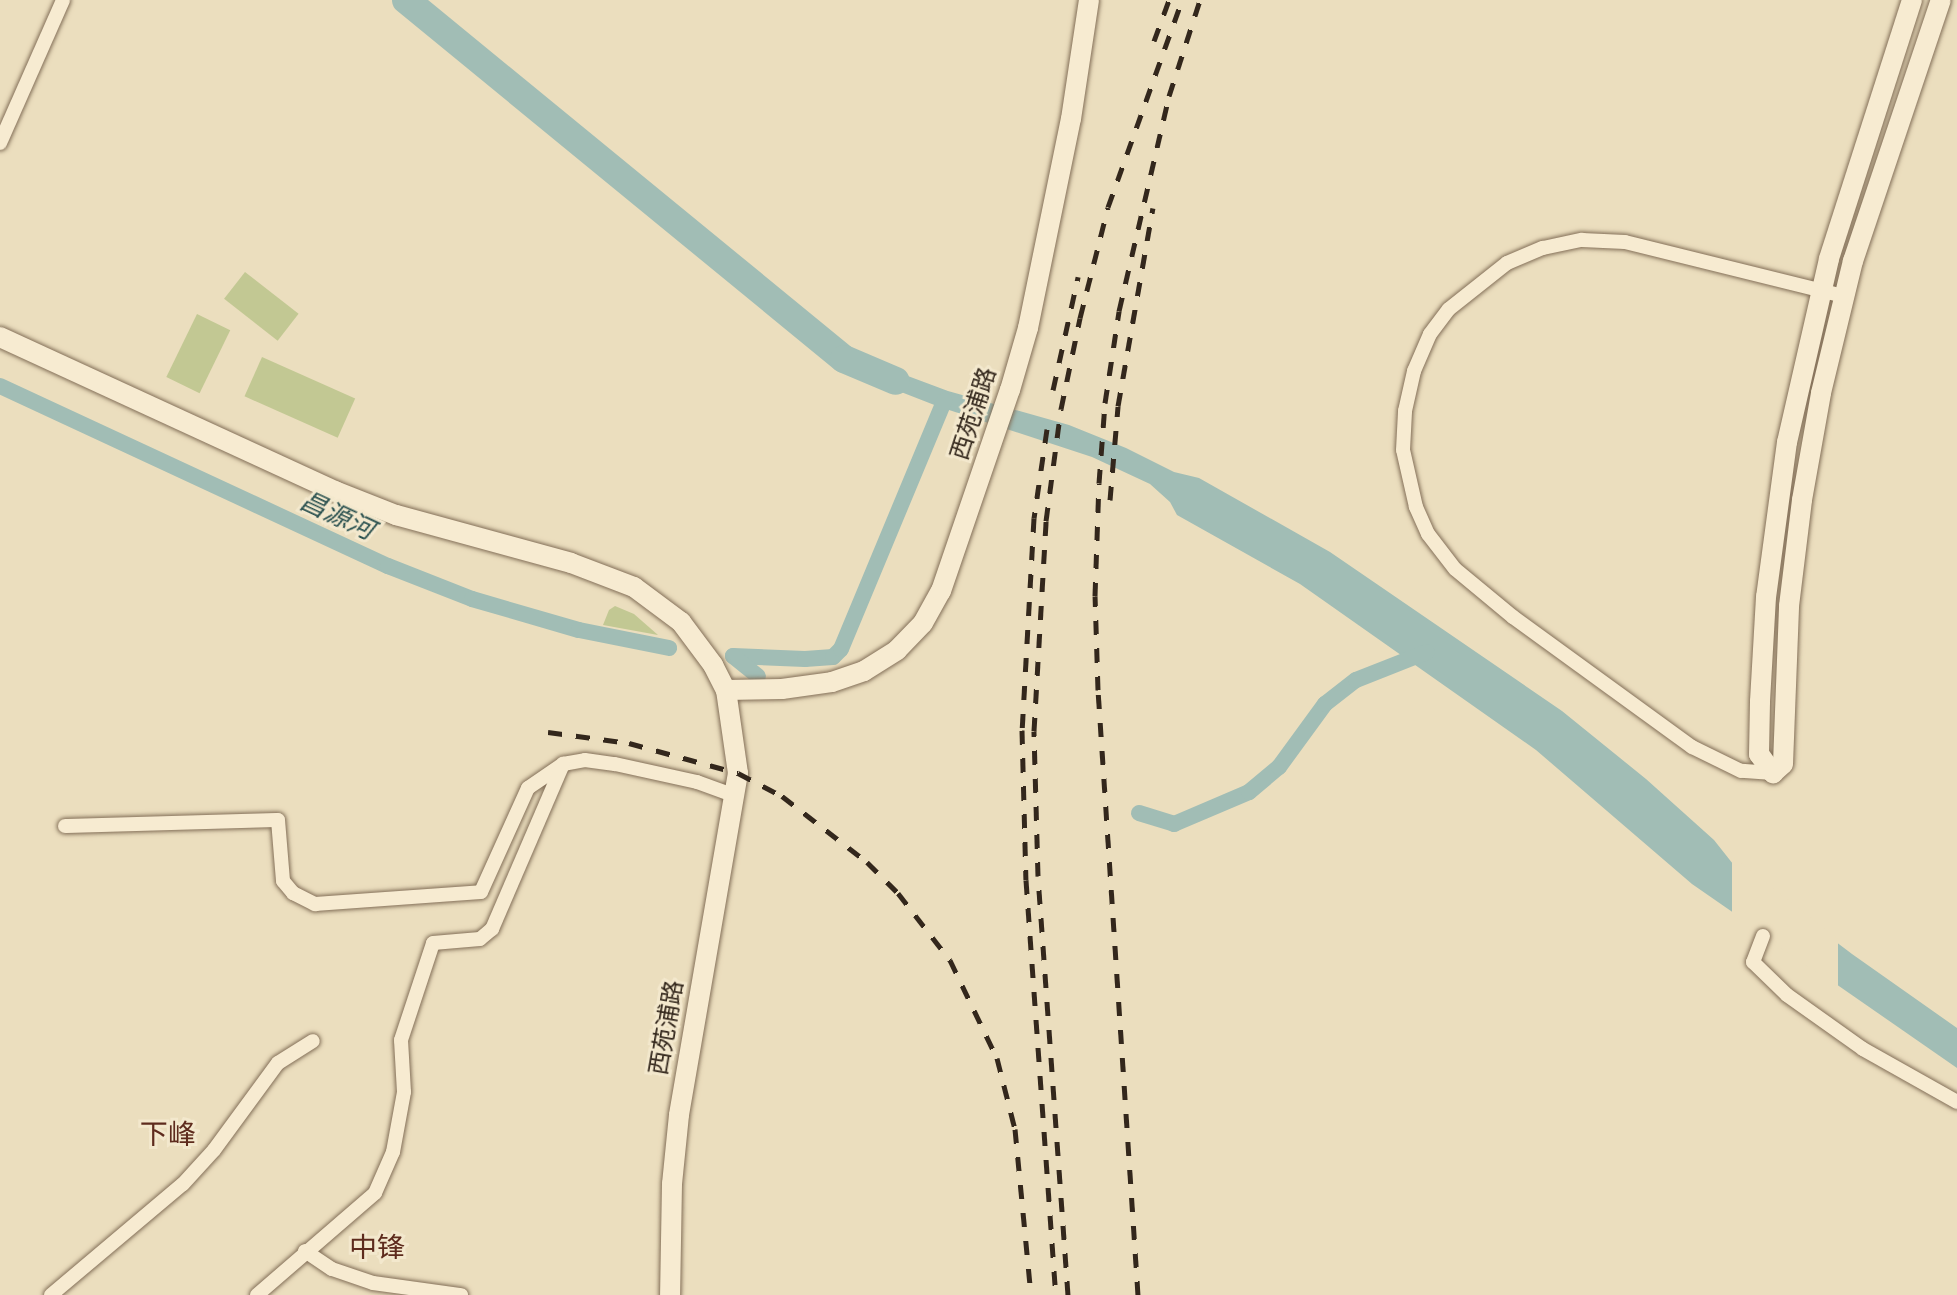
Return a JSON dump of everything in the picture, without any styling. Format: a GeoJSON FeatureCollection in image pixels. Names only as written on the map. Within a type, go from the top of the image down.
{"type":"FeatureCollection","features":[{"type":"Feature","properties":{"kind":"street"},"geometry":{"type":"LineString","coordinates":[[0,143],[63,0]]}},
{"type":"Feature","properties":{"kind":"street","name":"西苑浦路"},"geometry":{"type":"LineString","coordinates":[[670,1295],[672,1184],[679,1115],[738,773],[726,690],[782,689],[832,682],[864,671],[897,650],[923,623],[941,591],[1028,328],[1071,119],[1089,0]]}},
{"type":"Feature","properties":{"kind":"street"},"geometry":{"type":"LineString","coordinates":[[1773,773],[1759,754],[1766,597],[1787,442],[1821,290],[1912,0]]}},
{"type":"Feature","properties":{"kind":"street"},"geometry":{"type":"LineString","coordinates":[[1844,296],[1625,242],[1582,240],[1543,248],[1507,263],[1449,309],[1425,346],[1405,411],[1403,450],[1412,495],[1428,534],[1455,569],[1513,617],[1692,747],[1741,771],[1773,773],[1783,764],[1785,659],[1802,500],[1844,296],[1872,200],[1941,0]]}},
{"type":"Feature","properties":{"kind":"street"},"geometry":{"type":"LineString","coordinates":[[0,337],[335,491],[396,515],[571,563],[634,587],[681,622],[713,665],[726,690]]}},
{"type":"Feature","properties":{"kind":"street"},"geometry":{"type":"LineString","coordinates":[[65,826],[278,820],[283,881],[293,893],[315,904],[481,892],[528,788],[563,764],[585,760],[615,764],[733,795]]}},
{"type":"Feature","properties":{"kind":"street"},"geometry":{"type":"LineString","coordinates":[[257,1295],[375,1193],[393,1152],[404,1092],[401,1040],[433,943],[480,939],[492,929],[563,764]]}},
{"type":"Feature","properties":{"kind":"street"},"geometry":{"type":"LineString","coordinates":[[1763,936],[1753,962],[1787,995],[1863,1049],[1957,1102]]}},
{"type":"Feature","properties":{"kind":"street"},"geometry":{"type":"LineString","coordinates":[[51,1295],[183,1184],[214,1150],[278,1063],[313,1041]]}},
{"type":"Feature","properties":{"kind":"street"},"geometry":{"type":"LineString","coordinates":[[305,1251],[332,1269],[373,1283],[461,1295]]}},
{"type":"Feature","properties":{"kind":"green space"},"geometry":{"type":"Polygon","coordinates":[[[245,272],[299,314],[278,341],[224,299],[245,272]]]}},
{"type":"Feature","properties":{"kind":"green space"},"geometry":{"type":"Polygon","coordinates":[[[197,314],[230,330],[200,393],[166,377],[197,314]]]}},
{"type":"Feature","properties":{"kind":"green space"},"geometry":{"type":"Polygon","coordinates":[[[262,357],[355,398],[338,438],[245,396],[262,357]]]}},
{"type":"Feature","properties":{"kind":"green space"},"geometry":{"type":"Polygon","coordinates":[[[615,606],[634,614],[658,635],[603,625],[609,610],[615,606]]]}},
{"type":"Feature","properties":{"kind":"water"},"geometry":{"type":"Polygon","coordinates":[[[865,360],[948,391],[1069,425],[1174,472],[1199,478],[1330,552],[1562,711],[1646,779],[1714,840],[1733,864],[1957,1028],[1957,1068],[1692,884],[1536,750],[1300,584],[1177,515],[1170,502],[1150,484],[1092,457],[937,406],[860,376],[865,360]]]}},
{"type":"Feature","properties":{"kind":"pier"},"geometry":{"type":"Polygon","coordinates":[[[1732,856],[1838,939],[1838,987],[1732,915],[1732,856]]]}},
{"type":"Feature","properties":{"kind":"waterway"},"geometry":{"type":"LineString","coordinates":[[406,0],[844,359],[896,381]]}},
{"type":"Feature","properties":{"kind":"waterway","name":"昌源河"},"geometry":{"type":"LineString","coordinates":[[0,386],[388,566],[472,599],[579,630],[669,648]]}},
{"type":"Feature","properties":{"kind":"waterway","name":"昌源河"},"geometry":{"type":"LineString","coordinates":[[733,656],[805,659],[833,657],[841,649],[944,401]]}},
{"type":"Feature","properties":{"kind":"waterway"},"geometry":{"type":"LineString","coordinates":[[1139,813],[1174,824],[1249,792],[1279,767],[1325,704],[1356,680],[1427,652]]}},
{"type":"Feature","properties":{"kind":"waterway"},"geometry":{"type":"LineString","coordinates":[[733,656],[758,676]]}},
{"type":"Feature","properties":{"kind":"railway"},"geometry":{"type":"LineString","coordinates":[[1154,41],[1169,0]]}},
{"type":"Feature","properties":{"kind":"railway"},"geometry":{"type":"LineString","coordinates":[[1068,1295],[1038,876],[1034,731],[1046,521],[1061,409],[1108,207],[1182,0]]}},
{"type":"Feature","properties":{"kind":"railway"},"geometry":{"type":"LineString","coordinates":[[1138,1295],[1098,690],[1095,596],[1099,483],[1105,403],[1119,311],[1169,96],[1200,0]]}},
{"type":"Feature","properties":{"kind":"railway"},"geometry":{"type":"LineString","coordinates":[[1110,500],[1118,406],[1153,208]]}},
{"type":"Feature","properties":{"kind":"railway"},"geometry":{"type":"LineString","coordinates":[[1053,390],[1078,277]]}},
{"type":"Feature","properties":{"kind":"railway"},"geometry":{"type":"LineString","coordinates":[[1047,429],[1034,518],[1022,730],[1026,880],[1056,1295]]}},
{"type":"Feature","properties":{"kind":"railway"},"geometry":{"type":"LineString","coordinates":[[548,732],[629,743],[738,773],[782,796],[867,862],[898,893],[950,960],[997,1058],[1015,1129],[1031,1295]]}},
{"type":"Feature","properties":{"kind":"district","name":"下峰"},"geometry":{"type":"Point","coordinates":[168,1135]}},
{"type":"Feature","properties":{"kind":"district","name":"中锋"},"geometry":{"type":"Point","coordinates":[377,1248]}}]}
